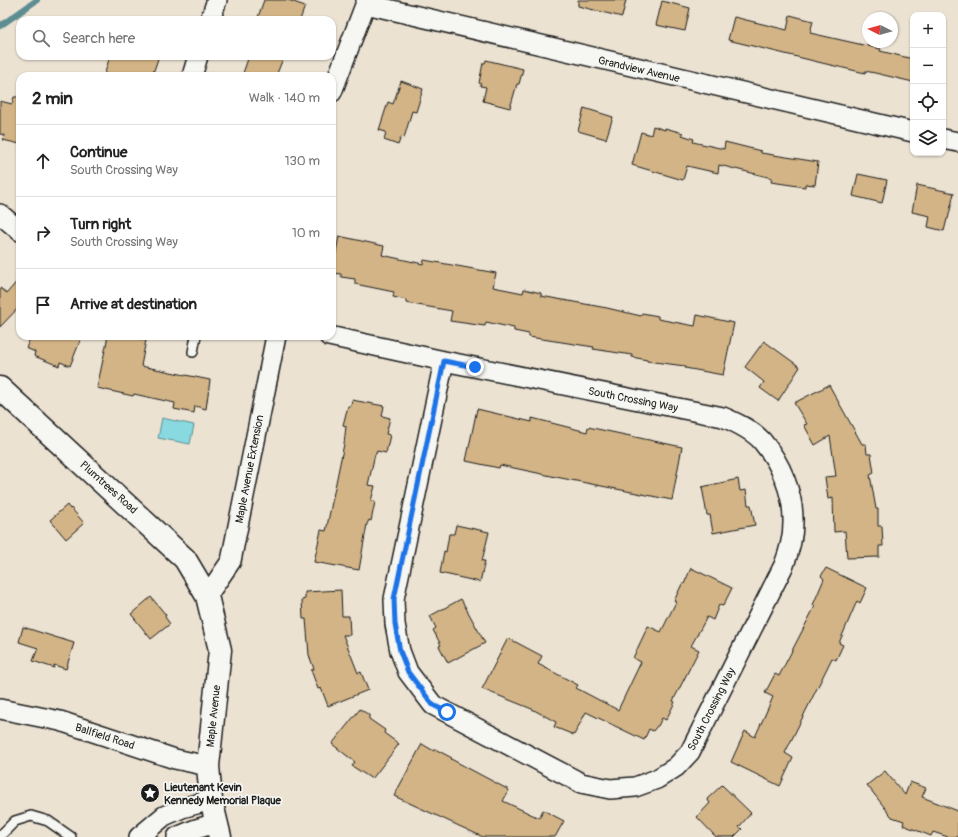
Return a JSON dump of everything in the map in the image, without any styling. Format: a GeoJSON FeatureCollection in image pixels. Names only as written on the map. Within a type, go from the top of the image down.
{"type":"FeatureCollection","features":[{"type":"Feature","properties":{"kind":"main road","name":"Plumtrees Road"},"geometry":{"type":"LineString","coordinates":[[0,388],[185,559],[207,596]]}},
{"type":"Feature","properties":{"kind":"main road","name":"Maple Avenue"},"geometry":{"type":"LineString","coordinates":[[207,596],[220,650],[208,766],[211,800],[218,830]]}},
{"type":"Feature","properties":{"kind":"street"},"geometry":{"type":"LineString","coordinates":[[336,82],[367,2]]}},
{"type":"Feature","properties":{"kind":"street","name":"Grandview Avenue"},"geometry":{"type":"LineString","coordinates":[[367,2],[910,131]]}},
{"type":"Feature","properties":{"kind":"street"},"geometry":{"type":"LineString","coordinates":[[193,72],[197,60]]}},
{"type":"Feature","properties":{"kind":"street"},"geometry":{"type":"LineString","coordinates":[[946,140],[958,142]]}},
{"type":"Feature","properties":{"kind":"street"},"geometry":{"type":"LineString","coordinates":[[0,214],[16,228]]}},
{"type":"Feature","properties":{"kind":"street","name":"South Crossing Way"},"geometry":{"type":"LineString","coordinates":[[336,338],[444,361],[723,417],[745,428],[762,441],[779,465],[790,493],[793,523],[790,548],[784,566],[690,752],[676,767],[657,779],[635,787],[610,789],[581,783],[433,705],[408,672],[400,651],[395,624],[394,599],[444,361]]}},
{"type":"Feature","properties":{"kind":"street","name":"Maple Avenue Extension"},"geometry":{"type":"LineString","coordinates":[[207,596],[231,561],[275,340]]}},
{"type":"Feature","properties":{"kind":"street","name":"Ballfield Road"},"geometry":{"type":"LineString","coordinates":[[0,709],[60,721],[175,758],[208,766]]}},
{"type":"Feature","properties":{"kind":"street"},"geometry":{"type":"LineString","coordinates":[[139,837],[164,816],[182,808],[211,800]]}},
{"type":"Feature","properties":{"kind":"street"},"geometry":{"type":"LineString","coordinates":[[177,837],[196,829],[218,830]]}},
{"type":"Feature","properties":{"kind":"lane"},"geometry":{"type":"LineString","coordinates":[[193,352],[195,340]]}},
{"type":"Feature","properties":{"kind":"lane"},"geometry":{"type":"LineString","coordinates":[[0,836],[15,821],[31,816],[48,821],[71,837]]}},
{"type":"Feature","properties":{"kind":"water"},"geometry":{"type":"Polygon","coordinates":[[[162,418],[194,425],[190,444],[158,438],[162,418]]]}},
{"type":"Feature","properties":{"kind":"building"},"geometry":{"type":"Polygon","coordinates":[[[264,0],[288,0],[305,6],[301,16],[258,16],[264,0]]]}},
{"type":"Feature","properties":{"kind":"building"},"geometry":{"type":"Polygon","coordinates":[[[578,0],[626,0],[622,17],[578,6],[578,0]]]}},
{"type":"Feature","properties":{"kind":"building"},"geometry":{"type":"Polygon","coordinates":[[[662,1],[690,8],[685,31],[656,25],[662,1]]]}},
{"type":"Feature","properties":{"kind":"building"},"geometry":{"type":"Polygon","coordinates":[[[790,15],[813,21],[810,33],[862,45],[862,48],[881,49],[880,51],[910,58],[910,81],[865,71],[865,73],[728,40],[734,17],[787,30],[790,15]]]}},
{"type":"Feature","properties":{"kind":"building"},"geometry":{"type":"Polygon","coordinates":[[[109,60],[158,60],[153,72],[105,72],[109,60]]]}},
{"type":"Feature","properties":{"kind":"building"},"geometry":{"type":"Polygon","coordinates":[[[248,60],[282,60],[278,72],[243,72],[248,60]]]}},
{"type":"Feature","properties":{"kind":"building"},"geometry":{"type":"Polygon","coordinates":[[[486,60],[523,69],[510,108],[483,101],[486,87],[480,86],[481,84],[479,83],[483,63],[485,63],[486,60]]]}},
{"type":"Feature","properties":{"kind":"building"},"geometry":{"type":"Polygon","coordinates":[[[401,81],[423,89],[416,112],[412,111],[404,138],[401,137],[398,145],[384,140],[386,132],[379,130],[388,102],[393,104],[401,81]]]}},
{"type":"Feature","properties":{"kind":"building"},"geometry":{"type":"Polygon","coordinates":[[[14,97],[16,97],[16,143],[3,140],[4,135],[0,134],[0,101],[12,104],[14,97]]]}},
{"type":"Feature","properties":{"kind":"building"},"geometry":{"type":"Polygon","coordinates":[[[584,108],[613,117],[606,139],[578,131],[584,108]]]}},
{"type":"Feature","properties":{"kind":"building"},"geometry":{"type":"Polygon","coordinates":[[[653,126],[683,133],[682,135],[694,139],[693,142],[724,149],[725,142],[761,151],[761,153],[818,162],[815,185],[805,184],[805,187],[771,182],[772,178],[719,165],[718,173],[687,166],[683,180],[632,165],[641,132],[651,135],[653,126]]]}},
{"type":"Feature","properties":{"kind":"building"},"geometry":{"type":"Polygon","coordinates":[[[858,174],[887,180],[882,203],[853,196],[858,174]]]}},
{"type":"Feature","properties":{"kind":"building"},"geometry":{"type":"Polygon","coordinates":[[[917,185],[954,193],[944,231],[928,227],[930,216],[912,212],[917,185]]]}},
{"type":"Feature","properties":{"kind":"building"},"geometry":{"type":"Polygon","coordinates":[[[339,236],[384,246],[382,255],[423,264],[424,260],[496,273],[493,287],[523,293],[524,289],[541,293],[541,296],[641,316],[642,313],[658,316],[658,319],[695,326],[697,315],[734,323],[723,375],[685,368],[685,366],[647,361],[632,357],[632,355],[593,349],[594,347],[529,337],[529,334],[514,331],[514,328],[486,322],[485,326],[450,321],[452,311],[406,303],[406,300],[393,297],[394,292],[355,284],[355,279],[341,277],[341,274],[336,273],[336,252],[339,236]]]}},
{"type":"Feature","properties":{"kind":"building"},"geometry":{"type":"Polygon","coordinates":[[[16,283],[16,310],[0,327],[0,288],[7,293],[16,283]]]}},
{"type":"Feature","properties":{"kind":"building"},"geometry":{"type":"Polygon","coordinates":[[[29,340],[80,340],[70,366],[60,362],[59,366],[34,356],[35,352],[26,348],[29,340]]]}},
{"type":"Feature","properties":{"kind":"building"},"geometry":{"type":"Polygon","coordinates":[[[107,340],[146,340],[141,366],[210,380],[206,409],[195,406],[194,413],[174,409],[175,403],[97,388],[107,340]]]}},
{"type":"Feature","properties":{"kind":"building"},"geometry":{"type":"Polygon","coordinates":[[[764,341],[800,367],[778,401],[760,388],[764,382],[745,367],[764,341]]]}},
{"type":"Feature","properties":{"kind":"building"},"geometry":{"type":"Polygon","coordinates":[[[829,385],[862,444],[866,444],[867,454],[871,454],[874,473],[870,475],[876,509],[878,509],[878,526],[882,526],[883,546],[879,546],[879,557],[847,558],[845,531],[834,532],[833,498],[828,499],[825,477],[836,476],[830,436],[815,445],[804,425],[807,424],[794,403],[829,385]]]}},
{"type":"Feature","properties":{"kind":"building"},"geometry":{"type":"Polygon","coordinates":[[[352,400],[384,406],[382,416],[390,418],[386,434],[390,435],[386,453],[377,451],[375,454],[368,485],[375,486],[371,501],[375,502],[371,521],[369,520],[367,524],[359,570],[314,562],[321,530],[326,531],[344,444],[346,426],[343,425],[348,406],[351,406],[352,400]]]}},
{"type":"Feature","properties":{"kind":"building"},"geometry":{"type":"Polygon","coordinates":[[[477,409],[532,422],[532,418],[587,432],[588,427],[682,447],[672,500],[500,465],[499,468],[466,461],[477,409]]]}},
{"type":"Feature","properties":{"kind":"building"},"geometry":{"type":"Polygon","coordinates":[[[738,479],[740,491],[746,490],[748,505],[751,505],[755,525],[713,533],[710,515],[707,515],[702,487],[738,479]]]}},
{"type":"Feature","properties":{"kind":"building"},"geometry":{"type":"Polygon","coordinates":[[[67,505],[84,523],[66,539],[50,520],[67,505]]]}},
{"type":"Feature","properties":{"kind":"building"},"geometry":{"type":"Polygon","coordinates":[[[456,525],[489,532],[482,561],[485,561],[480,582],[440,573],[449,534],[454,534],[456,525]]]}},
{"type":"Feature","properties":{"kind":"building"},"geometry":{"type":"Polygon","coordinates":[[[691,568],[732,588],[723,606],[719,605],[713,620],[707,617],[691,646],[699,650],[673,701],[675,702],[666,720],[662,718],[658,726],[653,731],[649,729],[644,740],[586,712],[574,735],[554,727],[556,722],[532,709],[482,689],[508,638],[542,656],[538,664],[578,685],[576,688],[618,710],[641,662],[633,658],[648,626],[661,632],[676,602],[674,601],[691,568]]]}},
{"type":"Feature","properties":{"kind":"building"},"geometry":{"type":"Polygon","coordinates":[[[826,568],[867,588],[860,603],[857,601],[839,643],[843,645],[836,660],[832,658],[785,753],[793,758],[780,786],[731,762],[745,731],[755,737],[773,697],[765,693],[775,674],[779,676],[815,606],[813,605],[824,579],[821,576],[826,568]]]}},
{"type":"Feature","properties":{"kind":"building"},"geometry":{"type":"Polygon","coordinates":[[[341,590],[342,616],[349,616],[350,635],[343,635],[358,673],[361,672],[368,690],[328,706],[321,688],[318,689],[311,670],[314,669],[309,655],[306,619],[303,619],[302,600],[305,599],[305,592],[341,590]]]}},
{"type":"Feature","properties":{"kind":"building"},"geometry":{"type":"Polygon","coordinates":[[[151,597],[166,615],[165,617],[170,624],[151,639],[131,614],[151,597]]]}},
{"type":"Feature","properties":{"kind":"building"},"geometry":{"type":"Polygon","coordinates":[[[461,599],[485,643],[448,663],[439,646],[441,645],[433,630],[436,628],[430,616],[461,599]]]}},
{"type":"Feature","properties":{"kind":"building"},"geometry":{"type":"Polygon","coordinates":[[[23,627],[74,643],[66,669],[54,665],[54,668],[33,661],[38,648],[19,642],[23,627]]]}},
{"type":"Feature","properties":{"kind":"building"},"geometry":{"type":"Polygon","coordinates":[[[360,709],[369,715],[369,719],[385,730],[384,733],[399,744],[372,779],[352,766],[355,762],[332,744],[360,709]]]}},
{"type":"Feature","properties":{"kind":"building"},"geometry":{"type":"Polygon","coordinates":[[[422,744],[434,751],[435,749],[509,790],[503,801],[539,818],[543,810],[564,821],[555,837],[483,837],[394,796],[422,744]]]}},
{"type":"Feature","properties":{"kind":"building"},"geometry":{"type":"Polygon","coordinates":[[[885,771],[905,795],[910,782],[926,788],[922,797],[958,811],[958,837],[948,837],[933,832],[931,836],[903,825],[904,821],[892,817],[867,785],[885,771]]]}},
{"type":"Feature","properties":{"kind":"building"},"geometry":{"type":"Polygon","coordinates":[[[722,785],[751,813],[739,827],[742,829],[734,837],[716,837],[697,817],[710,803],[707,799],[722,785]]]}},
{"type":"Feature","properties":{"kind":"waterway"},"geometry":{"type":"LineString","coordinates":[[0,26],[37,0]]}},
{"type":"Feature","properties":{"kind":"place","name":"Lieutenant Kevin Kennedy Memorial Plaque"},"geometry":{"type":"Point","coordinates":[150,793]}},
{"type":"Feature","properties":{"kind":"route"},"geometry":{"type":"LineString","coordinates":[[447,712],[433,705],[408,672],[400,651],[395,624],[394,599],[444,361],[475,367]]}}]}
